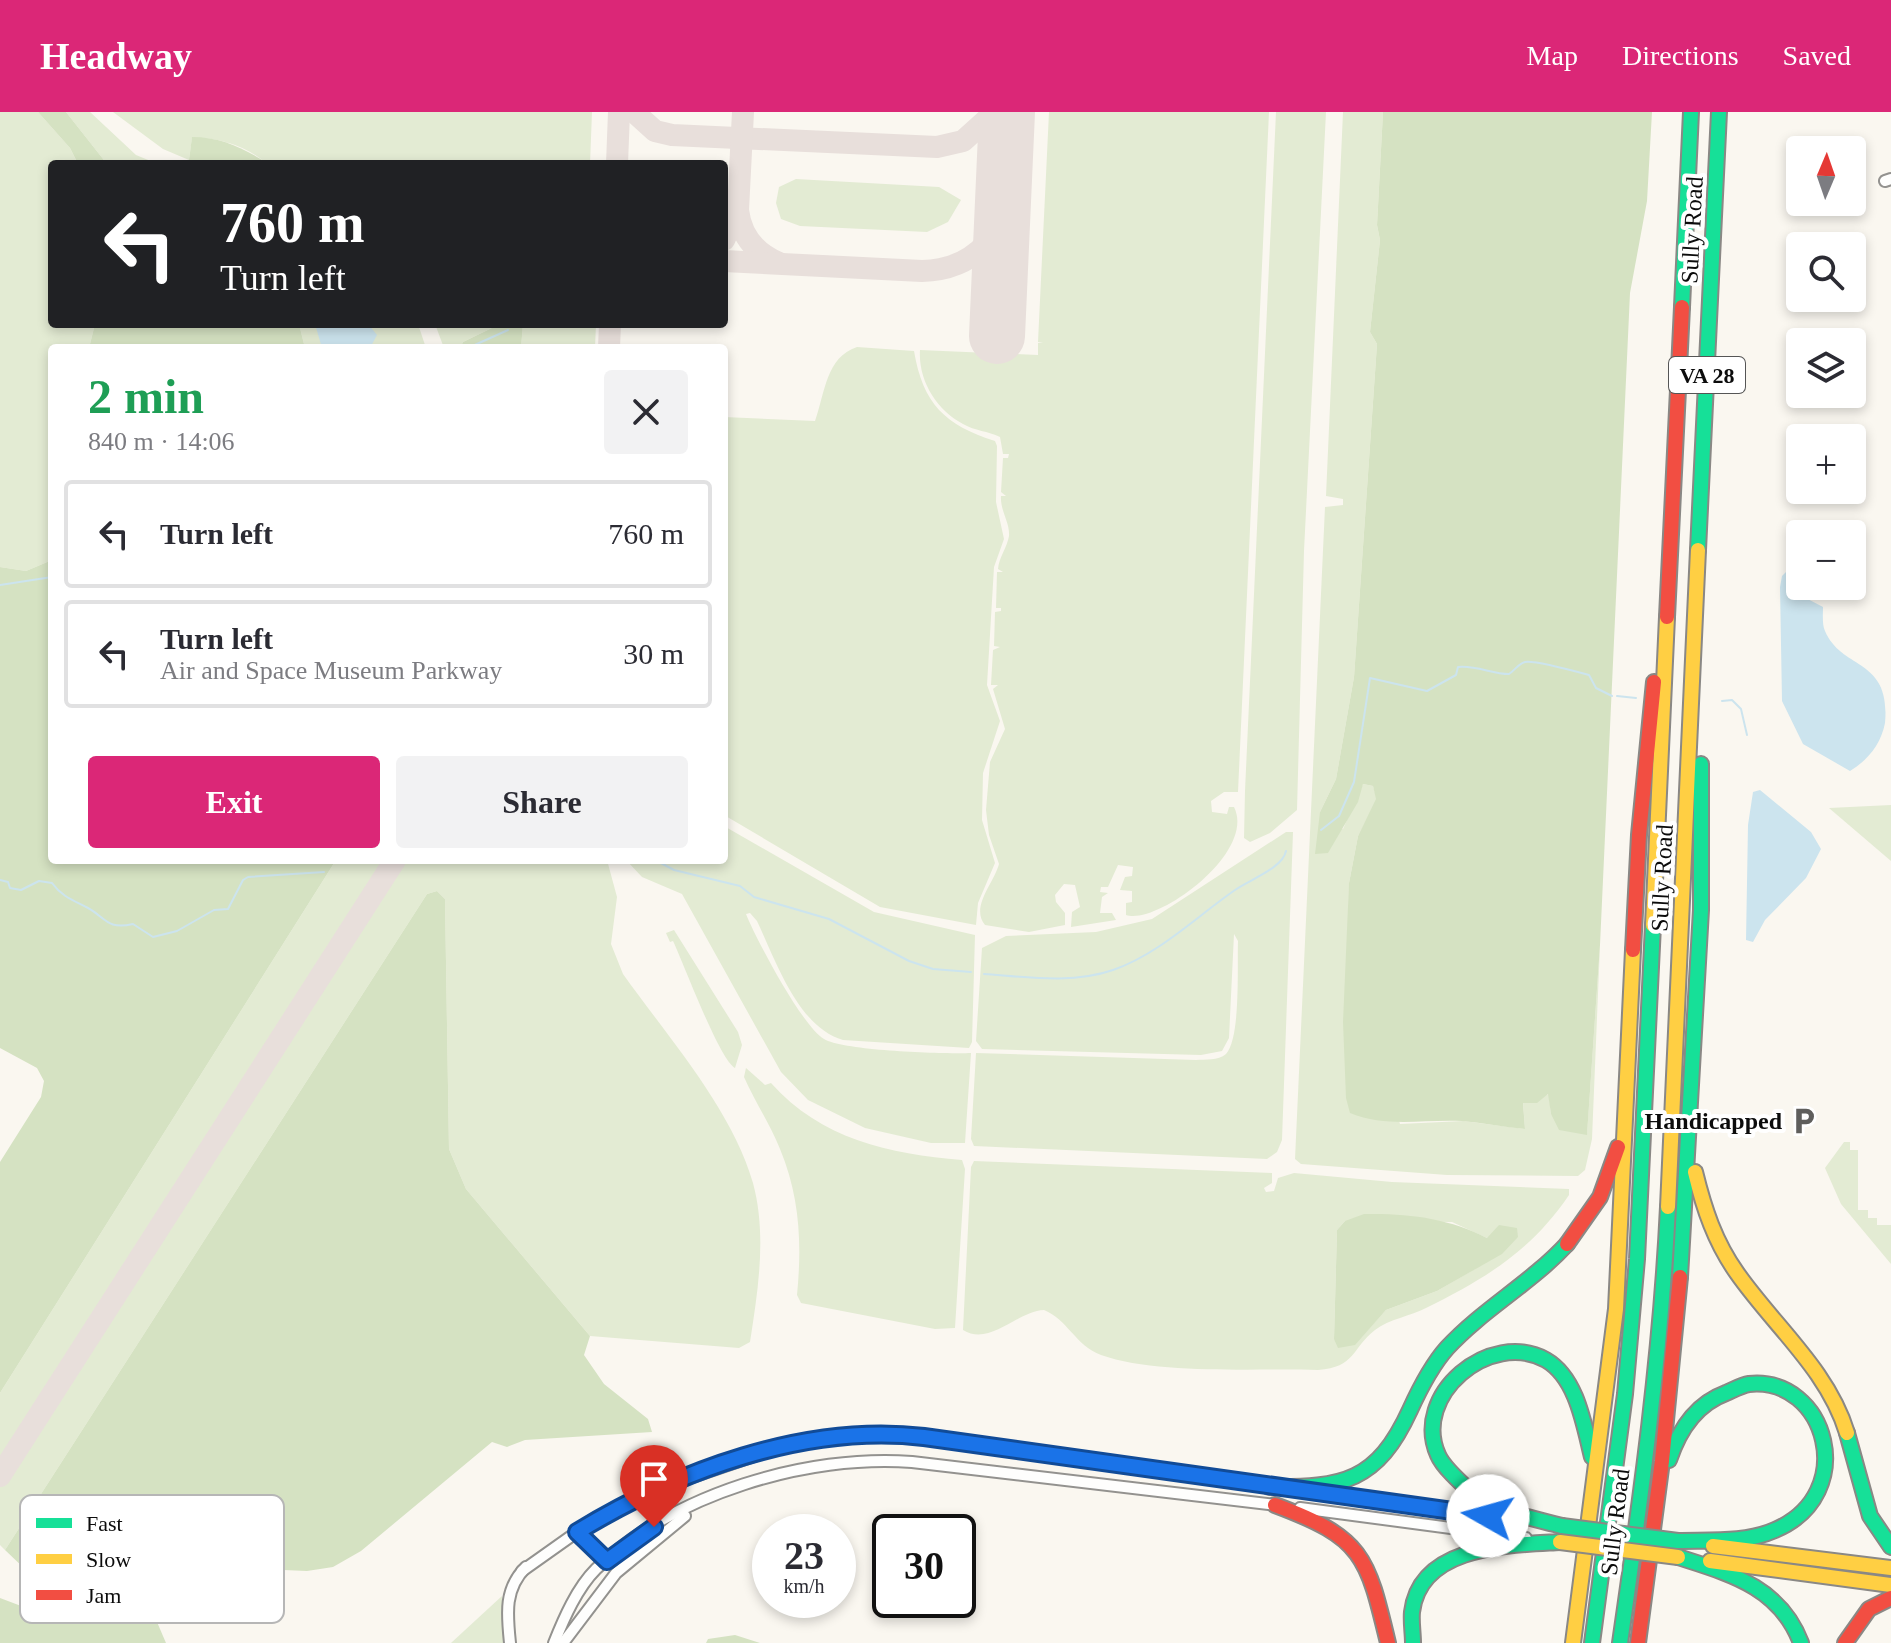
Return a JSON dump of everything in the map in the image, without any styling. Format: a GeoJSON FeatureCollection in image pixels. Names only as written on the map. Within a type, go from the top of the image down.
{"type":"FeatureCollection","features":[{"type":"Feature","properties":{"kind":"main road","name":"Sully Road"},"geometry":{"type":"LineString","coordinates":[[1592,1643],[1634,1304],[1691,112]]}},
{"type":"Feature","properties":{"kind":"main road","name":"Sully Road"},"geometry":{"type":"LineString","coordinates":[[1620,1643],[1640,1505],[1664,1285],[1719,112]]}},
{"type":"Feature","properties":{"kind":"main road"},"geometry":{"type":"LineString","coordinates":[[1573,1643],[1617,1298],[1641,809],[1656,646],[1670,588]]}},
{"type":"Feature","properties":{"kind":"main road"},"geometry":{"type":"LineString","coordinates":[[1638,1643],[1654,1536],[1681,1294],[1701,908],[1702,727],[1695,638]]}},
{"type":"Feature","properties":{"kind":"main road"},"geometry":{"type":"LineString","coordinates":[[1269,1487],[1336,1485],[1371,1468],[1392,1444],[1430,1369],[1446,1348],[1540,1273],[1568,1246],[1596,1205],[1614,1163],[1629,1061]]}},
{"type":"Feature","properties":{"kind":"main road"},"geometry":{"type":"LineString","coordinates":[[1693,1082],[1694,1164],[1713,1236],[1735,1274],[1834,1400],[1844,1422],[1866,1510],[1891,1547]]}},
{"type":"Feature","properties":{"kind":"main road"},"geometry":{"type":"LineString","coordinates":[[1590,1525],[1590,1443],[1584,1413],[1569,1383],[1545,1361],[1522,1352],[1495,1352],[1470,1362],[1449,1380],[1436,1408],[1434,1431],[1442,1461],[1461,1485],[1479,1497],[1562,1526],[1678,1541],[1891,1585]]}},
{"type":"Feature","properties":{"kind":"main road"},"geometry":{"type":"LineString","coordinates":[[1660,1485],[1680,1434],[1693,1415],[1718,1394],[1739,1386],[1767,1385],[1785,1390],[1808,1407],[1823,1431],[1828,1458],[1824,1483],[1815,1501],[1803,1514],[1778,1529],[1678,1557]]}},
{"type":"Feature","properties":{"kind":"main road"},"geometry":{"type":"LineString","coordinates":[[1275,1505],[1327,1524],[1355,1546],[1369,1569],[1388,1643]]}},
{"type":"Feature","properties":{"kind":"main road"},"geometry":{"type":"LineString","coordinates":[[1649,1643],[1654,1536]]}},
{"type":"Feature","properties":{"kind":"main road"},"geometry":{"type":"LineString","coordinates":[[1413,1643],[1414,1603],[1425,1579],[1438,1566],[1455,1557],[1487,1548],[1560,1542],[1678,1557],[1739,1576],[1768,1592],[1790,1615],[1801,1643]]}},
{"type":"Feature","properties":{"kind":"main road"},"geometry":{"type":"LineString","coordinates":[[1711,1549],[1891,1568]]}},
{"type":"Feature","properties":{"kind":"main road"},"geometry":{"type":"LineString","coordinates":[[1563,1643],[1585,1560]]}},
{"type":"Feature","properties":{"kind":"main road"},"geometry":{"type":"LineString","coordinates":[[1845,1643],[1869,1609],[1891,1598]]}},
{"type":"Feature","properties":{"kind":"street"},"geometry":{"type":"LineString","coordinates":[[510,1643],[508,1600],[522,1571],[548,1547],[626,1503],[682,1480],[802,1440],[847,1435],[924,1437],[1562,1526]]}},
{"type":"Feature","properties":{"kind":"street"},"geometry":{"type":"LineString","coordinates":[[554,1643],[590,1577],[654,1527],[707,1501],[795,1470],[867,1461],[1078,1480],[1560,1542]]}},
{"type":"Feature","properties":{"kind":"street"},"geometry":{"type":"LineString","coordinates":[[563,1643],[616,1573],[707,1501]]}},
{"type":"Feature","properties":{"kind":"street"},"geometry":{"type":"LineString","coordinates":[[577,1532],[607,1561]]}},
{"type":"Feature","properties":{"kind":"green space"},"geometry":{"type":"Polygon","coordinates":[[[0,112],[38,112],[70,148],[76,160],[48,160],[48,328],[94,328],[90,344],[48,344],[48,562],[26,571],[0,567],[0,112]]]}},
{"type":"Feature","properties":{"kind":"green space"},"geometry":{"type":"Polygon","coordinates":[[[38,112],[66,112],[104,160],[76,160],[70,148],[38,112]]]}},
{"type":"Feature","properties":{"kind":"green space"},"geometry":{"type":"Polygon","coordinates":[[[66,112],[90,112],[136,155],[148,160],[104,160],[66,112]]]}},
{"type":"Feature","properties":{"kind":"green space"},"geometry":{"type":"Polygon","coordinates":[[[113,112],[592,112],[590,160],[262,160],[242,148],[202,138],[192,138],[189,160],[163,149],[113,112]]]}},
{"type":"Feature","properties":{"kind":"green space"},"geometry":{"type":"Polygon","coordinates":[[[1049,112],[1269,112],[1238,792],[1224,792],[1211,801],[1212,812],[1227,814],[1229,807],[1234,807],[1237,825],[1231,845],[1218,864],[1200,882],[1159,909],[1140,915],[1126,915],[1126,903],[1132,902],[1132,891],[1120,890],[1125,877],[1132,876],[1133,867],[1118,865],[1108,887],[1101,887],[1100,892],[1108,893],[1102,897],[1100,913],[1112,913],[1116,920],[1071,927],[1072,912],[1080,907],[1075,885],[1064,884],[1055,895],[1056,902],[1065,913],[1065,925],[1029,932],[985,925],[980,911],[999,864],[989,835],[986,810],[990,762],[1005,729],[993,689],[998,685],[991,685],[993,650],[1000,647],[994,646],[995,612],[1001,611],[1001,608],[996,608],[997,572],[1003,572],[998,569],[1009,536],[1001,501],[1001,496],[1006,496],[1001,492],[1003,458],[1008,458],[1009,454],[1003,454],[1000,437],[963,424],[937,403],[922,373],[920,350],[1038,355],[1038,343],[1043,343],[1038,342],[1049,112]]]}},
{"type":"Feature","properties":{"kind":"green space"},"geometry":{"type":"Polygon","coordinates":[[[1276,112],[1326,112],[1304,551],[1297,810],[1270,833],[1250,842],[1244,838],[1245,791],[1276,112]]]}},
{"type":"Feature","properties":{"kind":"green space"},"geometry":{"type":"Polygon","coordinates":[[[1343,112],[1383,112],[1377,225],[1380,240],[1370,332],[1377,344],[1354,677],[1336,779],[1320,812],[1343,829],[1363,784],[1373,786],[1377,799],[1358,836],[1349,883],[1348,947],[1400,1124],[1463,1121],[1525,1129],[1523,1102],[1549,1094],[1551,1114],[1587,1134],[1600,945],[1592,1139],[1585,1170],[1578,1176],[1447,1175],[1301,1164],[1295,1159],[1325,507],[1343,505],[1343,499],[1326,496],[1343,112]]]}},
{"type":"Feature","properties":{"kind":"green space"},"geometry":{"type":"Polygon","coordinates":[[[1383,112],[1652,112],[1647,201],[1630,293],[1600,945],[1587,1135],[1559,1130],[1551,1114],[1548,1094],[1537,1103],[1523,1103],[1525,1129],[1462,1121],[1405,1122],[1364,1118],[1350,1113],[1346,1098],[1343,1022],[1349,883],[1358,836],[1376,799],[1373,786],[1363,784],[1358,802],[1328,853],[1315,854],[1320,812],[1336,779],[1354,677],[1377,344],[1370,332],[1380,240],[1377,225],[1383,112]]]}},
{"type":"Feature","properties":{"kind":"green space"},"geometry":{"type":"Polygon","coordinates":[[[192,137],[231,144],[262,160],[189,160],[192,137]]]}},
{"type":"Feature","properties":{"kind":"green space"},"geometry":{"type":"Polygon","coordinates":[[[796,179],[939,187],[961,200],[948,222],[927,232],[800,226],[781,219],[776,203],[779,187],[796,179]]]}},
{"type":"Feature","properties":{"kind":"green space"},"geometry":{"type":"Polygon","coordinates":[[[94,328],[300,328],[304,344],[90,344],[94,328]]]}},
{"type":"Feature","properties":{"kind":"green space"},"geometry":{"type":"Polygon","coordinates":[[[300,328],[419,328],[425,344],[304,344],[300,328]]]}},
{"type":"Feature","properties":{"kind":"green space"},"geometry":{"type":"Polygon","coordinates":[[[436,328],[492,328],[462,344],[442,344],[436,328]]]}},
{"type":"Feature","properties":{"kind":"green space"},"geometry":{"type":"Polygon","coordinates":[[[492,328],[523,328],[521,344],[463,342],[492,328]]]}},
{"type":"Feature","properties":{"kind":"green space"},"geometry":{"type":"Polygon","coordinates":[[[523,328],[596,328],[595,344],[521,344],[523,328]]]}},
{"type":"Feature","properties":{"kind":"green space"},"geometry":{"type":"Polygon","coordinates":[[[857,347],[914,351],[923,385],[939,410],[963,428],[995,441],[997,446],[996,502],[1004,539],[994,567],[987,685],[1000,721],[983,773],[982,820],[995,863],[978,903],[976,925],[880,907],[728,817],[728,417],[815,421],[828,377],[847,352],[857,347]]]}},
{"type":"Feature","properties":{"kind":"green space"},"geometry":{"type":"Polygon","coordinates":[[[48,562],[48,864],[333,864],[0,1393],[0,1162],[41,1097],[44,1081],[37,1068],[0,1048],[0,567],[26,571],[48,562]]]}},
{"type":"Feature","properties":{"kind":"green space"},"geometry":{"type":"Polygon","coordinates":[[[1891,805],[1891,861],[1829,808],[1891,805]]]}},
{"type":"Feature","properties":{"kind":"green space"},"geometry":{"type":"Polygon","coordinates":[[[728,828],[874,912],[975,935],[972,1042],[969,1048],[843,1040],[813,1022],[801,1007],[790,991],[757,921],[750,913],[746,914],[792,1000],[824,1039],[872,1049],[971,1053],[965,1143],[931,1143],[865,1128],[808,1100],[781,1072],[682,894],[642,877],[630,864],[728,864],[728,828]]]}},
{"type":"Feature","properties":{"kind":"green space"},"geometry":{"type":"Polygon","coordinates":[[[1286,832],[1293,832],[1282,1140],[1277,1152],[1267,1159],[974,1146],[971,1139],[976,1053],[1215,1059],[1226,1054],[1231,1046],[1237,1000],[1238,941],[1234,934],[1229,1038],[1222,1051],[1201,1055],[982,1049],[976,1041],[982,948],[1006,936],[1096,932],[1152,919],[1286,832]]]}},
{"type":"Feature","properties":{"kind":"green space"},"geometry":{"type":"Polygon","coordinates":[[[333,864],[608,864],[617,897],[611,944],[623,974],[714,1101],[743,1155],[753,1183],[760,1242],[750,1342],[739,1348],[590,1336],[466,1189],[449,1149],[445,899],[437,891],[427,894],[40,1495],[20,1495],[20,1527],[5,1550],[0,1545],[0,1393],[333,864]]]}},
{"type":"Feature","properties":{"kind":"green space"},"geometry":{"type":"Polygon","coordinates":[[[437,891],[445,899],[449,1149],[466,1189],[590,1336],[584,1355],[604,1384],[648,1419],[652,1432],[525,1440],[507,1447],[492,1442],[361,1551],[333,1567],[307,1571],[284,1570],[284,1495],[40,1495],[427,894],[437,891]]]}},
{"type":"Feature","properties":{"kind":"green space"},"geometry":{"type":"Polygon","coordinates":[[[674,930],[738,1032],[742,1045],[735,1068],[720,1048],[673,941],[670,942],[666,933],[674,930]]]}},
{"type":"Feature","properties":{"kind":"green space"},"geometry":{"type":"Polygon","coordinates":[[[746,1068],[765,1085],[771,1083],[812,1118],[834,1130],[883,1148],[962,1160],[965,1169],[955,1328],[935,1329],[801,1303],[797,1295],[799,1239],[792,1185],[776,1140],[744,1077],[746,1068]]]}},
{"type":"Feature","properties":{"kind":"green space"},"geometry":{"type":"Polygon","coordinates":[[[1844,1142],[1850,1142],[1850,1150],[1858,1150],[1858,1210],[1868,1210],[1868,1218],[1877,1218],[1877,1225],[1891,1225],[1891,1264],[1841,1204],[1825,1168],[1844,1142]]]}},
{"type":"Feature","properties":{"kind":"green space"},"geometry":{"type":"Polygon","coordinates":[[[974,1161],[1272,1173],[1272,1183],[1264,1188],[1266,1192],[1274,1191],[1278,1178],[1294,1173],[1392,1182],[1569,1189],[1569,1195],[1539,1232],[1506,1261],[1448,1297],[1381,1326],[1340,1365],[1318,1370],[1178,1368],[1150,1366],[1101,1355],[1092,1351],[1044,1310],[983,1334],[963,1330],[971,1167],[974,1161]],[[1345,1221],[1337,1230],[1334,1339],[1354,1345],[1386,1310],[1437,1291],[1475,1269],[1493,1236],[1487,1238],[1452,1222],[1345,1221]]]}},
{"type":"Feature","properties":{"kind":"green space"},"geometry":{"type":"Polygon","coordinates":[[[1364,1214],[1427,1218],[1487,1238],[1499,1225],[1517,1228],[1518,1237],[1502,1254],[1437,1291],[1386,1310],[1355,1345],[1338,1348],[1334,1339],[1337,1230],[1345,1221],[1364,1214]]]}},
{"type":"Feature","properties":{"kind":"green space"},"geometry":{"type":"Polygon","coordinates":[[[20,1527],[20,1564],[5,1550],[20,1527]]]}},
{"type":"Feature","properties":{"kind":"green space"},"geometry":{"type":"Polygon","coordinates":[[[502,1596],[506,1643],[451,1643],[502,1596]]]}},
{"type":"Feature","properties":{"kind":"green space"},"geometry":{"type":"Polygon","coordinates":[[[0,1598],[20,1606],[20,1623],[157,1623],[166,1643],[0,1643],[0,1598]]]}},
{"type":"Feature","properties":{"kind":"green space"},"geometry":{"type":"Polygon","coordinates":[[[735,1635],[760,1643],[706,1643],[708,1639],[735,1635]]]}},
{"type":"Feature","properties":{"kind":"water"},"geometry":{"type":"Polygon","coordinates":[[[316,328],[371,328],[377,335],[372,344],[321,344],[316,328]]]}},
{"type":"Feature","properties":{"kind":"water"},"geometry":{"type":"Polygon","coordinates":[[[1786,572],[1786,600],[1810,600],[1823,607],[1824,629],[1833,644],[1864,667],[1881,686],[1885,702],[1883,731],[1873,751],[1850,771],[1803,744],[1782,701],[1782,576],[1786,572]]]}},
{"type":"Feature","properties":{"kind":"water"},"geometry":{"type":"Polygon","coordinates":[[[1760,790],[1811,832],[1821,849],[1806,878],[1765,920],[1753,942],[1746,940],[1748,825],[1753,792],[1760,790]]]}},
{"type":"Feature","properties":{"kind":"waterway"},"geometry":{"type":"LineString","coordinates":[[477,344],[508,330]]}},
{"type":"Feature","properties":{"kind":"waterway"},"geometry":{"type":"LineString","coordinates":[[0,585],[48,578]]}},
{"type":"Feature","properties":{"kind":"waterway"},"geometry":{"type":"LineString","coordinates":[[1321,830],[1339,816],[1354,782],[1370,678],[1427,691],[1456,675],[1458,667],[1509,674],[1520,664],[1530,662],[1589,675],[1596,688],[1612,696]]}},
{"type":"Feature","properties":{"kind":"waterway"},"geometry":{"type":"LineString","coordinates":[[1617,696],[1636,698]]}},
{"type":"Feature","properties":{"kind":"waterway"},"geometry":{"type":"LineString","coordinates":[[1722,701],[1732,700],[1741,709],[1747,735]]}},
{"type":"Feature","properties":{"kind":"waterway"},"geometry":{"type":"LineString","coordinates":[[984,974],[1066,978],[1113,970],[1162,945],[1235,890],[1279,863],[1286,851]]}},
{"type":"Feature","properties":{"kind":"waterway"},"geometry":{"type":"LineString","coordinates":[[663,864],[674,870],[740,886],[754,897],[829,919],[909,961],[933,969],[971,972]]}},
{"type":"Feature","properties":{"kind":"waterway"},"geometry":{"type":"LineString","coordinates":[[0,880],[8,882],[10,888],[21,890],[39,881],[52,883],[64,895],[108,922],[133,924],[153,937],[177,931],[214,910],[228,909],[243,880],[248,877],[324,872]]}},
{"type":"Feature","properties":{"kind":"taxiway"},"geometry":{"type":"LineString","coordinates":[[617,160],[619,112]]}},
{"type":"Feature","properties":{"kind":"taxiway"},"geometry":{"type":"LineString","coordinates":[[634,112],[655,131],[672,135],[937,147],[963,141],[995,112]]}},
{"type":"Feature","properties":{"kind":"taxiway"},"geometry":{"type":"LineString","coordinates":[[728,231],[738,210],[743,112]]}},
{"type":"Feature","properties":{"kind":"taxiway"},"geometry":{"type":"LineString","coordinates":[[738,210],[746,236],[763,254],[779,263]]}},
{"type":"Feature","properties":{"kind":"taxiway"},"geometry":{"type":"LineString","coordinates":[[728,261],[936,270],[960,263],[980,250],[1002,218]]}},
{"type":"Feature","properties":{"kind":"taxiway"},"geometry":{"type":"LineString","coordinates":[[609,344],[610,328]]}},
{"type":"Feature","properties":{"kind":"taxiway"},"geometry":{"type":"LineString","coordinates":[[0,1476],[392,864]]}},
{"type":"Feature","properties":{"kind":"runway"},"geometry":{"type":"LineString","coordinates":[[997,336],[1007,112]]}},
{"type":"Feature","properties":{"kind":"traffic: fast"},"geometry":{"type":"LineString","coordinates":[[1682,307],[1691,112]]}},
{"type":"Feature","properties":{"kind":"traffic: fast"},"geometry":{"type":"LineString","coordinates":[[1698,550],[1719,112]]}},
{"type":"Feature","properties":{"kind":"traffic: fast"},"geometry":{"type":"LineString","coordinates":[[1680,1277],[1701,910],[1701,764]]}},
{"type":"Feature","properties":{"kind":"traffic: fast"},"geometry":{"type":"LineString","coordinates":[[1592,1643],[1625,1394],[1637,1259],[1653,925]]}},
{"type":"Feature","properties":{"kind":"traffic: fast"},"geometry":{"type":"LineString","coordinates":[[1620,1643],[1643,1480],[1668,1207]]}},
{"type":"Feature","properties":{"kind":"traffic: fast"},"geometry":{"type":"LineString","coordinates":[[1269,1487],[1318,1486],[1355,1476],[1370,1466],[1398,1434],[1426,1378],[1447,1348],[1567,1244]]}},
{"type":"Feature","properties":{"kind":"traffic: fast"},"geometry":{"type":"LineString","coordinates":[[1562,1526],[1503,1509],[1481,1499],[1467,1488],[1438,1455],[1433,1432],[1436,1410],[1446,1390],[1461,1373],[1480,1361],[1502,1353],[1524,1353],[1546,1360],[1565,1378],[1578,1403],[1592,1457]]}},
{"type":"Feature","properties":{"kind":"traffic: fast"},"geometry":{"type":"LineString","coordinates":[[1669,1460],[1678,1438],[1697,1411],[1715,1398],[1749,1384],[1776,1386],[1798,1398],[1814,1417],[1823,1440],[1825,1466],[1818,1491],[1801,1513],[1775,1530],[1752,1537],[1678,1541]]}},
{"type":"Feature","properties":{"kind":"traffic: fast"},"geometry":{"type":"LineString","coordinates":[[1847,1433],[1870,1516],[1891,1547]]}},
{"type":"Feature","properties":{"kind":"traffic: fast"},"geometry":{"type":"LineString","coordinates":[[1562,1526],[1678,1541]]}},
{"type":"Feature","properties":{"kind":"traffic: fast"},"geometry":{"type":"LineString","coordinates":[[1413,1643],[1412,1612],[1419,1590],[1431,1573],[1449,1561],[1470,1553],[1560,1542]]}},
{"type":"Feature","properties":{"kind":"traffic: fast"},"geometry":{"type":"LineString","coordinates":[[1678,1557],[1752,1585],[1780,1608],[1801,1643]]}},
{"type":"Feature","properties":{"kind":"traffic: slow"},"geometry":{"type":"LineString","coordinates":[[1668,1207],[1698,550]]}},
{"type":"Feature","properties":{"kind":"traffic: slow"},"geometry":{"type":"LineString","coordinates":[[1653,925],[1667,617]]}},
{"type":"Feature","properties":{"kind":"traffic: slow"},"geometry":{"type":"LineString","coordinates":[[1573,1643],[1616,1309],[1633,950]]}},
{"type":"Feature","properties":{"kind":"traffic: slow"},"geometry":{"type":"LineString","coordinates":[[1695,1172],[1711,1225],[1722,1249],[1752,1293],[1814,1369],[1838,1410],[1847,1433]]}},
{"type":"Feature","properties":{"kind":"traffic: slow"},"geometry":{"type":"LineString","coordinates":[[1560,1542],[1678,1557]]}},
{"type":"Feature","properties":{"kind":"traffic: slow"},"geometry":{"type":"LineString","coordinates":[[1713,1546],[1891,1568]]}},
{"type":"Feature","properties":{"kind":"traffic: slow"},"geometry":{"type":"LineString","coordinates":[[1710,1561],[1891,1585]]}},
{"type":"Feature","properties":{"kind":"traffic: jam"},"geometry":{"type":"LineString","coordinates":[[1667,617],[1682,307]]}},
{"type":"Feature","properties":{"kind":"traffic: jam"},"geometry":{"type":"LineString","coordinates":[[1633,950],[1639,835],[1654,682]]}},
{"type":"Feature","properties":{"kind":"traffic: jam"},"geometry":{"type":"LineString","coordinates":[[1567,1244],[1600,1197],[1618,1147]]}},
{"type":"Feature","properties":{"kind":"traffic: jam"},"geometry":{"type":"LineString","coordinates":[[1638,1643],[1662,1461],[1680,1277]]}},
{"type":"Feature","properties":{"kind":"traffic: jam"},"geometry":{"type":"LineString","coordinates":[[1275,1505],[1327,1528],[1357,1553],[1374,1589],[1388,1643]]}},
{"type":"Feature","properties":{"kind":"traffic: jam"},"geometry":{"type":"LineString","coordinates":[[1845,1643],[1869,1609],[1891,1598]]}},
{"type":"Feature","properties":{"kind":"place","name":"Handicapped"},"geometry":{"type":"Point","coordinates":[1804,1121]}},
{"type":"Feature","properties":{"kind":"route"},"geometry":{"type":"LineString","coordinates":[[654,1527],[607,1561],[577,1532],[640,1496],[699,1474],[802,1440],[863,1434],[924,1437],[1488,1516]]}}]}
